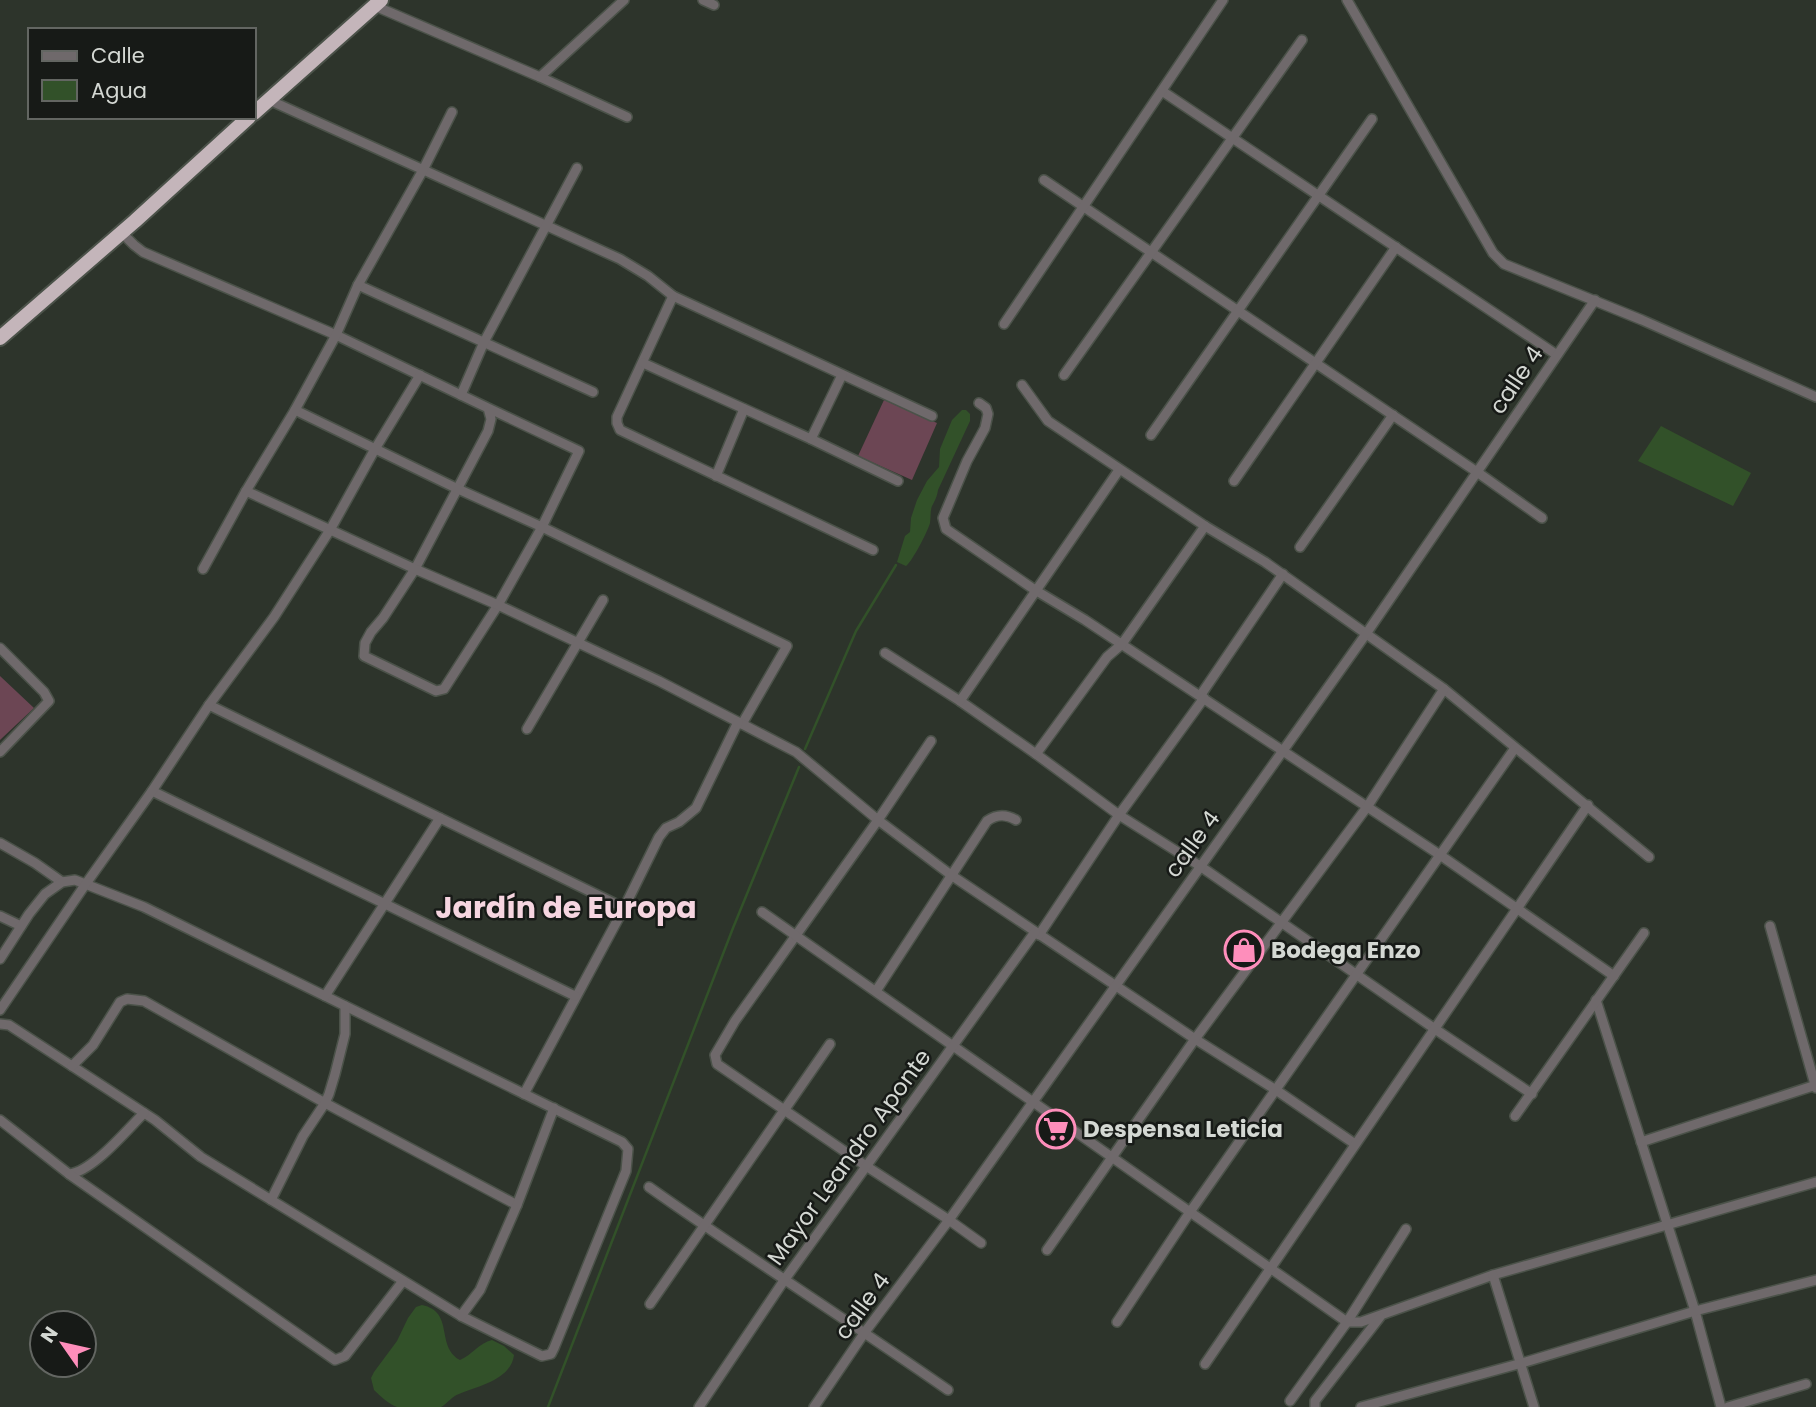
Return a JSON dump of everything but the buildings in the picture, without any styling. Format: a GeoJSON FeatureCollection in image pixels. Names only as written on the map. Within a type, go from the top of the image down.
{"type":"FeatureCollection","features":[{"type":"Feature","properties":{"kind":"highway"},"geometry":{"type":"LineString","coordinates":[[256,111],[378,3]]}},
{"type":"Feature","properties":{"kind":"highway"},"geometry":{"type":"LineString","coordinates":[[0,338],[247,119]]}},
{"type":"Feature","properties":{"kind":"street"},"geometry":{"type":"LineString","coordinates":[[540,77],[624,0]]}},
{"type":"Feature","properties":{"kind":"street"},"geometry":{"type":"LineString","coordinates":[[703,0],[715,5]]}},
{"type":"Feature","properties":{"kind":"street"},"geometry":{"type":"LineString","coordinates":[[1004,324],[1223,0]]}},
{"type":"Feature","properties":{"kind":"street"},"geometry":{"type":"LineString","coordinates":[[1347,0],[1493,253],[1504,264],[1595,300],[1816,397]]}},
{"type":"Feature","properties":{"kind":"street"},"geometry":{"type":"LineString","coordinates":[[378,3],[627,117]]}},
{"type":"Feature","properties":{"kind":"street"},"geometry":{"type":"LineString","coordinates":[[1063,375],[1302,40]]}},
{"type":"Feature","properties":{"kind":"street"},"geometry":{"type":"LineString","coordinates":[[1162,91],[1557,355]]}},
{"type":"Feature","properties":{"kind":"street"},"geometry":{"type":"LineString","coordinates":[[270,100],[620,258],[673,296],[932,416]]}},
{"type":"Feature","properties":{"kind":"street"},"geometry":{"type":"LineString","coordinates":[[203,569],[336,335],[358,285],[423,170],[452,112]]}},
{"type":"Feature","properties":{"kind":"street"},"geometry":{"type":"LineString","coordinates":[[1152,435],[1372,119]]}},
{"type":"Feature","properties":{"kind":"street"},"geometry":{"type":"LineString","coordinates":[[461,395],[484,342],[577,167]]}},
{"type":"Feature","properties":{"kind":"street"},"geometry":{"type":"LineString","coordinates":[[1044,180],[1542,518]]}},
{"type":"Feature","properties":{"kind":"street"},"geometry":{"type":"LineString","coordinates":[[121,232],[144,252],[336,335],[579,451],[542,527],[498,605],[444,689],[436,691],[364,656],[365,643],[415,569],[458,489],[488,430],[491,419],[488,408]]}},
{"type":"Feature","properties":{"kind":"street"},"geometry":{"type":"LineString","coordinates":[[1234,481],[1396,247]]}},
{"type":"Feature","properties":{"kind":"street"},"geometry":{"type":"LineString","coordinates":[[358,285],[593,392]]}},
{"type":"Feature","properties":{"kind":"street"},"geometry":{"type":"LineString","coordinates":[[673,296],[617,417],[620,430],[873,551]]}},
{"type":"Feature","properties":{"kind":"street","name":"calle 4"},"geometry":{"type":"LineString","coordinates":[[814,1407],[865,1332],[949,1220],[1367,634],[1595,300]]}},
{"type":"Feature","properties":{"kind":"street"},"geometry":{"type":"LineString","coordinates":[[643,363],[898,481]]}},
{"type":"Feature","properties":{"kind":"street"},"geometry":{"type":"LineString","coordinates":[[0,1010],[209,705],[274,617],[330,530],[420,375]]}},
{"type":"Feature","properties":{"kind":"street"},"geometry":{"type":"LineString","coordinates":[[811,439],[842,375]]}},
{"type":"Feature","properties":{"kind":"street"},"geometry":{"type":"LineString","coordinates":[[1022,385],[1048,421],[1205,526],[1283,574],[1367,634],[1444,690],[1649,857]]}},
{"type":"Feature","properties":{"kind":"street"},"geometry":{"type":"LineString","coordinates":[[979,403],[986,408],[988,414],[985,428],[967,461],[943,519],[946,529],[1440,855],[1614,976]]}},
{"type":"Feature","properties":{"kind":"street"},"geometry":{"type":"LineString","coordinates":[[716,476],[744,409]]}},
{"type":"Feature","properties":{"kind":"street"},"geometry":{"type":"LineString","coordinates":[[295,410],[787,646],[740,723],[696,808],[679,822],[666,828],[659,837],[524,1094]]}},
{"type":"Feature","properties":{"kind":"street"},"geometry":{"type":"LineString","coordinates":[[1300,547],[1393,415]]}},
{"type":"Feature","properties":{"kind":"street"},"geometry":{"type":"LineString","coordinates":[[960,701],[1119,470]]}},
{"type":"Feature","properties":{"kind":"street"},"geometry":{"type":"LineString","coordinates":[[246,491],[659,681],[796,752],[878,820],[951,875],[1356,1144]]}},
{"type":"Feature","properties":{"kind":"street"},"geometry":{"type":"LineString","coordinates":[[1036,754],[1107,657],[1122,644],[1205,526]]}},
{"type":"Feature","properties":{"kind":"street","name":"Mayor Leandro Aponte"},"geometry":{"type":"LineString","coordinates":[[701,1404],[785,1279],[953,1045],[1037,934],[1202,697],[1283,574]]}},
{"type":"Feature","properties":{"kind":"street"},"geometry":{"type":"LineString","coordinates":[[527,729],[603,600]]}},
{"type":"Feature","properties":{"kind":"street"},"geometry":{"type":"LineString","coordinates":[[0,648],[44,692],[49,701],[0,752]]}},
{"type":"Feature","properties":{"kind":"street"},"geometry":{"type":"LineString","coordinates":[[885,653],[960,701],[1119,815],[1200,866],[1532,1094]]}},
{"type":"Feature","properties":{"kind":"street"},"geometry":{"type":"LineString","coordinates":[[1047,1250],[1195,1039],[1367,807],[1444,690]]}},
{"type":"Feature","properties":{"kind":"street"},"geometry":{"type":"LineString","coordinates":[[209,705],[624,908]]}},
{"type":"Feature","properties":{"kind":"street"},"geometry":{"type":"LineString","coordinates":[[931,741],[735,1021],[715,1055],[717,1064],[981,1243]]}},
{"type":"Feature","properties":{"kind":"street"},"geometry":{"type":"LineString","coordinates":[[1116,1322],[1515,748]]}},
{"type":"Feature","properties":{"kind":"street"},"geometry":{"type":"LineString","coordinates":[[152,791],[575,996]]}},
{"type":"Feature","properties":{"kind":"street"},"geometry":{"type":"LineString","coordinates":[[1205,1364],[1588,805]]}},
{"type":"Feature","properties":{"kind":"street"},"geometry":{"type":"LineString","coordinates":[[876,991],[987,821],[996,815],[1011,816],[1016,820]]}},
{"type":"Feature","properties":{"kind":"street"},"geometry":{"type":"LineString","coordinates":[[326,996],[440,818]]}},
{"type":"Feature","properties":{"kind":"street"},"geometry":{"type":"LineString","coordinates":[[0,843],[62,882]]}},
{"type":"Feature","properties":{"kind":"street"},"geometry":{"type":"LineString","coordinates":[[0,959],[45,894],[62,882],[75,880],[144,906],[622,1142],[628,1149],[626,1171],[554,1348],[551,1354],[542,1356],[461,1316],[403,1281],[201,1157],[144,1113],[9,1025],[0,1024]]}},
{"type":"Feature","properties":{"kind":"street"},"geometry":{"type":"LineString","coordinates":[[762,912],[1347,1322],[1361,1322],[1493,1275],[1816,1182]]}},
{"type":"Feature","properties":{"kind":"street"},"geometry":{"type":"LineString","coordinates":[[0,916],[21,926]]}},
{"type":"Feature","properties":{"kind":"street"},"geometry":{"type":"LineString","coordinates":[[1642,1142],[1816,1087],[1770,926]]}},
{"type":"Feature","properties":{"kind":"street"},"geometry":{"type":"LineString","coordinates":[[1515,1116],[1644,933]]}},
{"type":"Feature","properties":{"kind":"street"},"geometry":{"type":"LineString","coordinates":[[72,1066],[93,1045],[120,1002],[127,999],[144,1001],[325,1103],[517,1205]]}},
{"type":"Feature","properties":{"kind":"street"},"geometry":{"type":"LineString","coordinates":[[1595,1000],[1695,1311],[1721,1407]]}},
{"type":"Feature","properties":{"kind":"street"},"geometry":{"type":"LineString","coordinates":[[271,1200],[303,1136],[325,1103],[345,1034],[345,1006]]}},
{"type":"Feature","properties":{"kind":"street"},"geometry":{"type":"LineString","coordinates":[[650,1304],[830,1044]]}},
{"type":"Feature","properties":{"kind":"street"},"geometry":{"type":"LineString","coordinates":[[461,1316],[480,1290],[517,1205],[554,1108]]}},
{"type":"Feature","properties":{"kind":"street"},"geometry":{"type":"LineString","coordinates":[[69,1174],[78,1173],[94,1163],[144,1113]]}},
{"type":"Feature","properties":{"kind":"street"},"geometry":{"type":"LineString","coordinates":[[0,1119],[69,1174],[335,1360],[345,1356],[403,1281]]}},
{"type":"Feature","properties":{"kind":"street"},"geometry":{"type":"LineString","coordinates":[[649,1187],[948,1390]]}},
{"type":"Feature","properties":{"kind":"street"},"geometry":{"type":"LineString","coordinates":[[1290,1401],[1347,1322],[1406,1229]]}},
{"type":"Feature","properties":{"kind":"street"},"geometry":{"type":"LineString","coordinates":[[1493,1275],[1534,1407]]}},
{"type":"Feature","properties":{"kind":"street"},"geometry":{"type":"LineString","coordinates":[[1362,1407],[1695,1311],[1816,1280]]}},
{"type":"Feature","properties":{"kind":"street"},"geometry":{"type":"LineString","coordinates":[[1315,1407],[1315,1401],[1381,1316]]}},
{"type":"Feature","properties":{"kind":"street"},"geometry":{"type":"LineString","coordinates":[[1728,1407],[1806,1384]]}},
{"type":"Feature","properties":{"kind":"street"},"geometry":{"type":"LineString","coordinates":[[701,1404],[713,1407]]}},
{"type":"Feature","properties":{"kind":"shaded area"},"geometry":{"type":"Polygon","coordinates":[[[884,400],[937,423],[912,480],[858,456],[884,400]]]}},
{"type":"Feature","properties":{"kind":"shaded area"},"geometry":{"type":"Polygon","coordinates":[[[0,676],[34,708],[0,740],[0,676]]]}},
{"type":"Feature","properties":{"kind":"water"},"geometry":{"type":"Polygon","coordinates":[[[962,410],[970,414],[970,421],[938,490],[926,533],[906,566],[897,562],[905,536],[910,532],[917,500],[927,481],[939,467],[940,449],[952,420],[962,410]]]}},
{"type":"Feature","properties":{"kind":"water"},"geometry":{"type":"Polygon","coordinates":[[[1661,426],[1751,473],[1733,506],[1638,461],[1661,426]]]}},
{"type":"Feature","properties":{"kind":"water"},"geometry":{"type":"Polygon","coordinates":[[[422,1305],[438,1315],[448,1346],[460,1360],[492,1340],[514,1355],[507,1371],[492,1381],[456,1395],[441,1407],[397,1407],[385,1400],[374,1390],[371,1378],[397,1341],[408,1318],[416,1307],[422,1305]]]}},
{"type":"Feature","properties":{"kind":"waterway"},"geometry":{"type":"LineString","coordinates":[[805,749],[856,631],[896,565]]}},
{"type":"Feature","properties":{"kind":"waterway"},"geometry":{"type":"LineString","coordinates":[[548,1407],[733,928],[799,767]]}},
{"type":"Feature","properties":{"kind":"place","name":"Bodega Enzo"},"geometry":{"type":"Point","coordinates":[1244,950]}},
{"type":"Feature","properties":{"kind":"place","name":"Despensa Leticia"},"geometry":{"type":"Point","coordinates":[1056,1129]}},
{"type":"Feature","properties":{"kind":"district","name":"Jardín de Europa"},"geometry":{"type":"Point","coordinates":[566,907]}}]}
